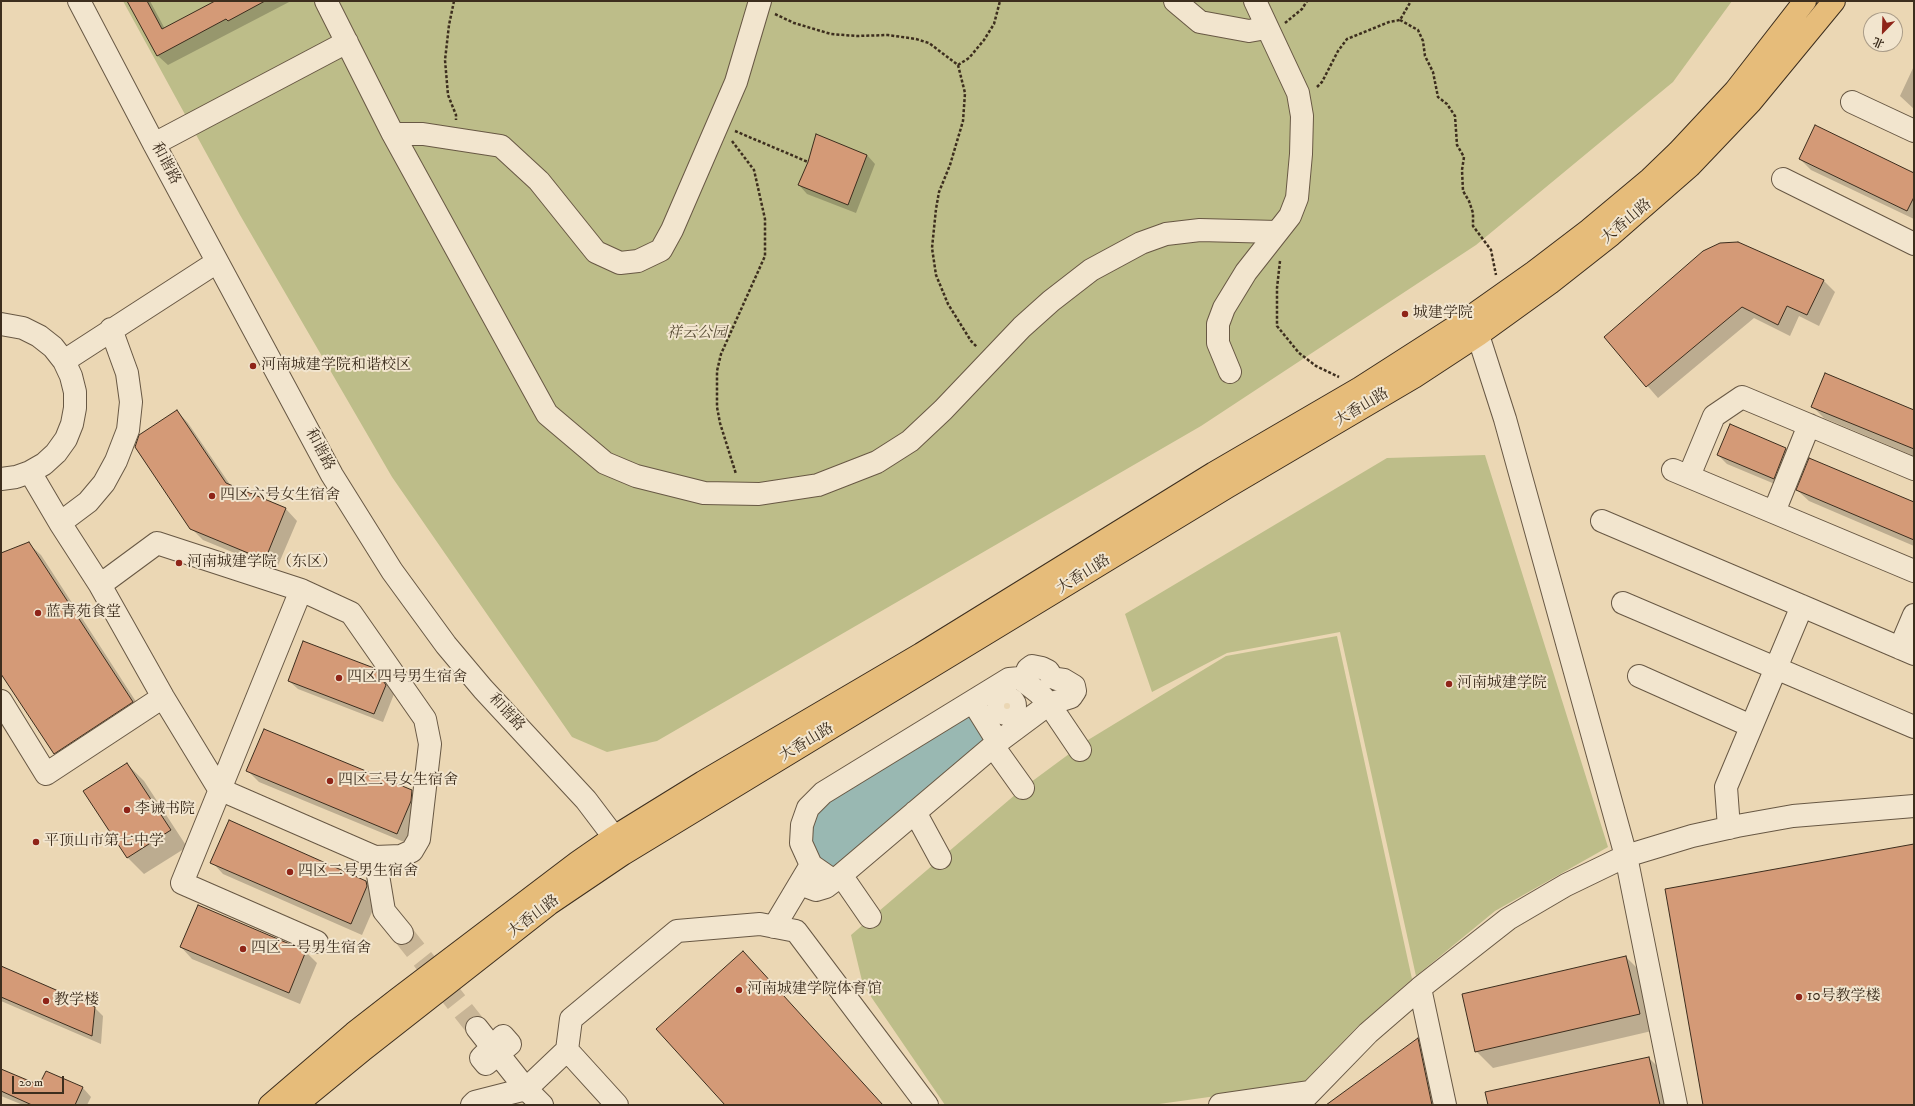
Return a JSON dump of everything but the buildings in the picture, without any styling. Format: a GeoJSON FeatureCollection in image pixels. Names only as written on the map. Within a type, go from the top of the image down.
{"type":"FeatureCollection","features":[{"type":"Feature","properties":{"kind":"main road","name":"大香山路"},"geometry":{"type":"LineString","coordinates":[[270,1105],[348,1038],[565,872],[619,846],[1414,377],[1472,327],[1501,295],[1589,230],[1650,179],[1678,152],[1735,91],[1806,1]]}},
{"type":"Feature","properties":{"kind":"main road","name":"大香山路"},"geometry":{"type":"LineString","coordinates":[[296,1105],[363,1050],[549,904],[619,846],[703,782],[921,654],[1214,473],[1360,388],[1472,327],[1581,260],[1690,166],[1750,104],[1834,1]]}},
{"type":"Feature","properties":{"kind":"street","name":"和谐路"},"geometry":{"type":"LineString","coordinates":[[79,1],[332,475],[392,571],[446,645],[483,689],[586,800],[619,846]]}},
{"type":"Feature","properties":{"kind":"street"},"geometry":{"type":"LineString","coordinates":[[326,1],[393,134],[546,414],[605,463],[636,476],[704,493],[759,494],[818,485],[876,462],[910,441],[943,410],[1022,327],[1051,301],[1091,270],[1141,243],[1166,234],[1200,230],[1277,232]]}},
{"type":"Feature","properties":{"kind":"street"},"geometry":{"type":"LineString","coordinates":[[1175,1],[1200,22],[1249,31],[1266,28]]}},
{"type":"Feature","properties":{"kind":"street"},"geometry":{"type":"LineString","coordinates":[[1230,372],[1218,343],[1218,324],[1224,308],[1246,272],[1290,216],[1297,198],[1301,154],[1302,116],[1298,93],[1293,79],[1266,28],[1255,1]]}},
{"type":"Feature","properties":{"kind":"street"},"geometry":{"type":"LineString","coordinates":[[393,134],[423,134],[501,146],[539,181],[596,252],[620,263],[638,261],[661,250],[672,230],[736,82],[760,2]]}},
{"type":"Feature","properties":{"kind":"street"},"geometry":{"type":"LineString","coordinates":[[154,144],[347,42]]}},
{"type":"Feature","properties":{"kind":"street"},"geometry":{"type":"LineString","coordinates":[[1852,102],[1914,131]]}},
{"type":"Feature","properties":{"kind":"street"},"geometry":{"type":"LineString","coordinates":[[1783,179],[1914,244]]}},
{"type":"Feature","properties":{"kind":"street"},"geometry":{"type":"LineString","coordinates":[[64,361],[110,330],[218,262]]}},
{"type":"Feature","properties":{"kind":"street"},"geometry":{"type":"LineString","coordinates":[[1,324],[23,328],[39,336],[53,347],[64,361],[71,376],[75,392],[75,408],[72,424],[66,439],[56,452],[44,464],[30,472],[16,477],[1,479]]}},
{"type":"Feature","properties":{"kind":"street"},"geometry":{"type":"LineString","coordinates":[[1472,327],[1505,419],[1626,856],[1676,1105]]}},
{"type":"Feature","properties":{"kind":"street"},"geometry":{"type":"LineString","coordinates":[[60,523],[88,502],[104,483],[116,461],[128,430],[131,402],[127,373],[110,330]]}},
{"type":"Feature","properties":{"kind":"street"},"geometry":{"type":"LineString","coordinates":[[1914,469],[1742,397],[1714,416],[1681,473],[1914,571]]}},
{"type":"Feature","properties":{"kind":"street"},"geometry":{"type":"LineString","coordinates":[[1774,512],[1809,425]]}},
{"type":"Feature","properties":{"kind":"street"},"geometry":{"type":"LineString","coordinates":[[30,472],[60,523],[100,585],[163,697],[219,789],[375,857],[401,856],[412,851],[419,839],[430,744],[425,719],[351,613],[301,590],[157,543],[100,585]]}},
{"type":"Feature","properties":{"kind":"street"},"geometry":{"type":"LineString","coordinates":[[1602,521],[1907,651],[1914,615]]}},
{"type":"Feature","properties":{"kind":"street"},"geometry":{"type":"LineString","coordinates":[[301,590],[182,883],[318,942]]}},
{"type":"Feature","properties":{"kind":"street"},"geometry":{"type":"LineString","coordinates":[[1623,603],[1914,727]]}},
{"type":"Feature","properties":{"kind":"street"},"geometry":{"type":"LineString","coordinates":[[1728,828],[1726,787],[1802,606]]}},
{"type":"Feature","properties":{"kind":"street"},"geometry":{"type":"LineString","coordinates":[[800,884],[816,890],[826,887],[838,878],[996,744],[1004,709],[1027,684],[1028,669],[1032,666],[1042,668],[1048,671],[1052,677],[1071,683],[1074,686],[1075,691],[1071,697],[1048,704],[1004,709],[972,702],[823,793],[808,808],[802,825],[801,843],[811,865],[838,878],[870,917]]}},
{"type":"Feature","properties":{"kind":"street"},"geometry":{"type":"LineString","coordinates":[[1639,676],[1752,726]]}},
{"type":"Feature","properties":{"kind":"street"},"geometry":{"type":"LineString","coordinates":[[1027,684],[1048,704],[1080,750]]}},
{"type":"Feature","properties":{"kind":"street"},"geometry":{"type":"LineString","coordinates":[[1,701],[46,774],[163,697]]}},
{"type":"Feature","properties":{"kind":"street"},"geometry":{"type":"LineString","coordinates":[[996,744],[1023,788]]}},
{"type":"Feature","properties":{"kind":"street"},"geometry":{"type":"LineString","coordinates":[[1220,1105],[1304,1098],[1368,1033],[1420,988],[1508,919],[1566,885],[1626,856],[1692,836],[1728,828],[1801,816],[1914,806]]}},
{"type":"Feature","properties":{"kind":"street"},"geometry":{"type":"LineString","coordinates":[[915,812],[940,858]]}},
{"type":"Feature","properties":{"kind":"street"},"geometry":{"type":"LineString","coordinates":[[375,857],[384,911],[402,933]]}},
{"type":"Feature","properties":{"kind":"street"},"geometry":{"type":"LineString","coordinates":[[774,927],[811,865]]}},
{"type":"Feature","properties":{"kind":"street"},"geometry":{"type":"LineString","coordinates":[[472,1105],[475,1102],[526,1089],[567,1050],[571,1019],[677,931],[760,924],[796,931],[927,1105]]}},
{"type":"Feature","properties":{"kind":"street"},"geometry":{"type":"LineString","coordinates":[[1420,988],[1445,1105]]}},
{"type":"Feature","properties":{"kind":"street"},"geometry":{"type":"LineString","coordinates":[[477,1028],[526,1089],[542,1105]]}},
{"type":"Feature","properties":{"kind":"street"},"geometry":{"type":"LineString","coordinates":[[567,1050],[617,1105]]}},
{"type":"Feature","properties":{"kind":"path"},"geometry":{"type":"LineString","coordinates":[[454,1],[449,25],[445,60],[448,95],[456,115]]}},
{"type":"Feature","properties":{"kind":"path"},"geometry":{"type":"LineString","coordinates":[[958,65],[969,58],[984,40],[994,24],[1000,1]]}},
{"type":"Feature","properties":{"kind":"path"},"geometry":{"type":"LineString","coordinates":[[1266,28],[1284,24],[1302,9],[1307,1]]}},
{"type":"Feature","properties":{"kind":"path"},"geometry":{"type":"LineString","coordinates":[[1400,20],[1411,1]]}},
{"type":"Feature","properties":{"kind":"path"},"geometry":{"type":"LineString","coordinates":[[760,2],[767,10],[788,20],[832,34],[857,36],[888,35],[929,43],[958,65],[965,93],[963,121],[950,165],[939,192],[932,248],[936,275],[951,309],[970,341],[992,359]]}},
{"type":"Feature","properties":{"kind":"path"},"geometry":{"type":"LineString","coordinates":[[1298,93],[1312,91],[1322,82],[1338,51],[1347,38],[1389,22],[1400,20],[1418,30],[1423,41],[1425,56],[1433,72],[1438,97],[1447,104],[1455,116],[1457,145],[1464,157],[1462,170],[1463,191],[1469,201],[1473,213],[1473,226],[1491,250],[1501,295]]}},
{"type":"Feature","properties":{"kind":"path"},"geometry":{"type":"LineString","coordinates":[[718,124],[808,162]]}},
{"type":"Feature","properties":{"kind":"path"},"geometry":{"type":"LineString","coordinates":[[718,124],[744,154],[754,170],[765,219],[765,256],[721,354],[717,370],[717,407],[740,493]]}},
{"type":"Feature","properties":{"kind":"path"},"geometry":{"type":"LineString","coordinates":[[1281,254],[1277,288],[1277,326],[1299,353],[1316,366],[1360,388]]}},
{"type":"Feature","properties":{"kind":"green space","name":"祥云公园"},"geometry":{"type":"Polygon","coordinates":[[[123,1],[1732,1],[1673,82],[1476,245],[1201,426],[657,741],[607,752],[572,737],[392,477],[240,215],[123,1]]]}},
{"type":"Feature","properties":{"kind":"green space"},"geometry":{"type":"Polygon","coordinates":[[[1485,455],[1608,847],[1495,911],[1416,976],[1340,632],[1227,653],[1152,692],[1125,614],[1387,458],[1485,455]]]}},
{"type":"Feature","properties":{"kind":"green space"},"geometry":{"type":"Polygon","coordinates":[[[1337,636],[1412,979],[1357,1027],[1302,1084],[1152,1105],[945,1105],[863,985],[851,935],[1023,788],[1088,740],[1226,656],[1337,636]]]}},
{"type":"Feature","properties":{"kind":"water"},"geometry":{"type":"Polygon","coordinates":[[[970,710],[992,739],[835,873],[809,847],[811,822],[820,805],[970,710]]]}},
{"type":"Feature","properties":{"kind":"tunnel"},"geometry":{"type":"LineString","coordinates":[[402,933],[477,1028]]}},
{"type":"Feature","properties":{"kind":"place","name":"城建学院"},"geometry":{"type":"Point","coordinates":[1405,314]}},
{"type":"Feature","properties":{"kind":"place","name":"河南城建学院和谐校区"},"geometry":{"type":"Point","coordinates":[253,366]}},
{"type":"Feature","properties":{"kind":"place","name":"四区六号女生宿舍"},"geometry":{"type":"Point","coordinates":[212,496]}},
{"type":"Feature","properties":{"kind":"place","name":"河南城建学院（东区）"},"geometry":{"type":"Point","coordinates":[179,563]}},
{"type":"Feature","properties":{"kind":"place","name":"蓝青苑食堂"},"geometry":{"type":"Point","coordinates":[38,613]}},
{"type":"Feature","properties":{"kind":"place","name":"四区四号男生宿舍"},"geometry":{"type":"Point","coordinates":[339,678]}},
{"type":"Feature","properties":{"kind":"place","name":"河南城建学院"},"geometry":{"type":"Point","coordinates":[1449,684]}},
{"type":"Feature","properties":{"kind":"place","name":"四区三号女生宿舍"},"geometry":{"type":"Point","coordinates":[330,781]}},
{"type":"Feature","properties":{"kind":"place","name":"李诫书院"},"geometry":{"type":"Point","coordinates":[127,810]}},
{"type":"Feature","properties":{"kind":"place","name":"平顶山市第七中学"},"geometry":{"type":"Point","coordinates":[36,842]}},
{"type":"Feature","properties":{"kind":"place","name":"四区二号男生宿舍"},"geometry":{"type":"Point","coordinates":[290,872]}},
{"type":"Feature","properties":{"kind":"place","name":"四区一号男生宿舍"},"geometry":{"type":"Point","coordinates":[243,949]}},
{"type":"Feature","properties":{"kind":"place","name":"河南城建学院体育馆"},"geometry":{"type":"Point","coordinates":[739,990]}},
{"type":"Feature","properties":{"kind":"place","name":"10号教学楼"},"geometry":{"type":"Point","coordinates":[1799,997]}},
{"type":"Feature","properties":{"kind":"place","name":"教学楼"},"geometry":{"type":"Point","coordinates":[46,1001]}}]}
